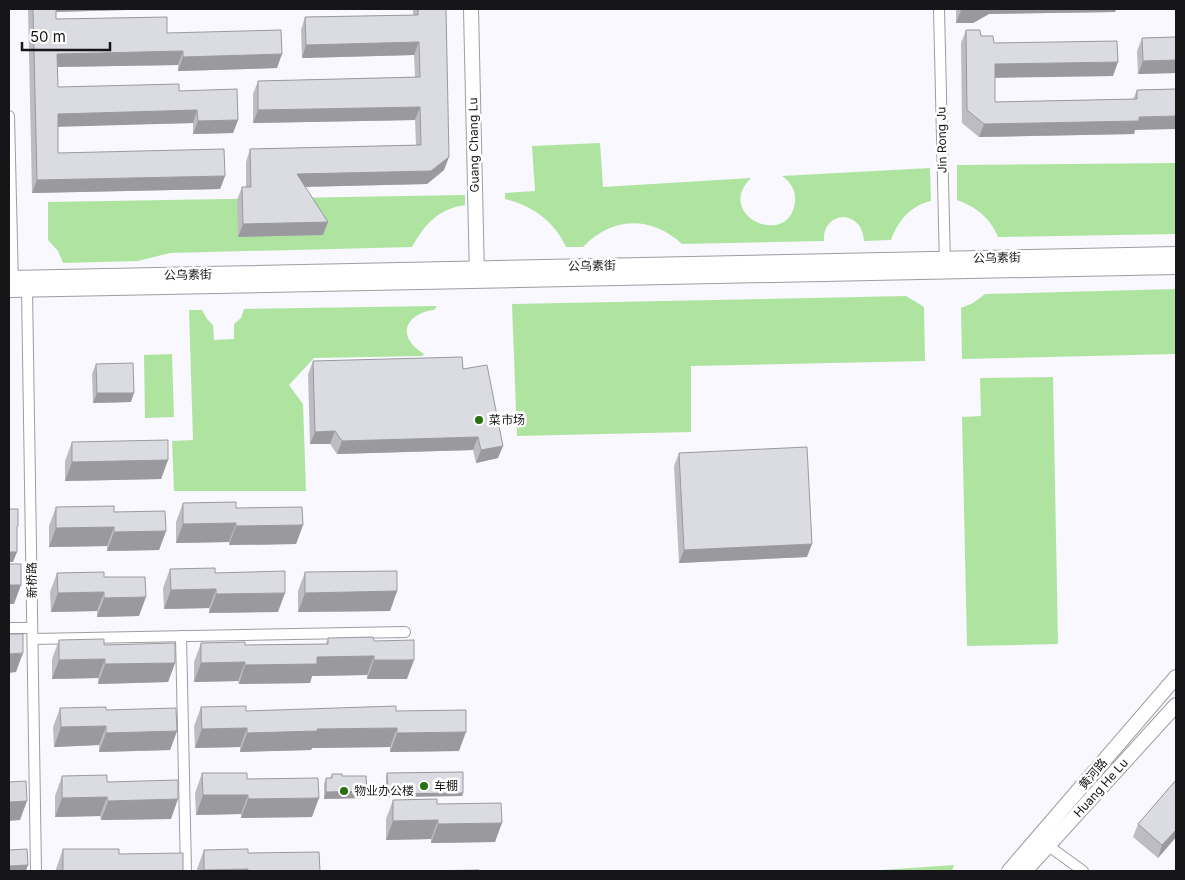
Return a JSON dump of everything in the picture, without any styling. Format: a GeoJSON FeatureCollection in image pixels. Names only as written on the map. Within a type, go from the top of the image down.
{"type":"FeatureCollection","features":[{"type":"Feature","properties":{"kind":"main road","name":"Guang Chang Lu"},"geometry":{"type":"LineString","coordinates":[[470,9],[477,274]]}},
{"type":"Feature","properties":{"kind":"main road","name":"公乌素街"},"geometry":{"type":"LineString","coordinates":[[945,265],[1176,254]]}},
{"type":"Feature","properties":{"kind":"main road","name":"公乌素街"},"geometry":{"type":"LineString","coordinates":[[11,284],[945,265],[1176,266]]}},
{"type":"Feature","properties":{"kind":"main road","name":"公乌素街"},"geometry":{"type":"LineString","coordinates":[[11,284],[27,289],[477,274]]}},
{"type":"Feature","properties":{"kind":"main road","name":"黄河路"},"geometry":{"type":"LineString","coordinates":[[1043,843],[1176,677]]}},
{"type":"Feature","properties":{"kind":"main road","name":"Huang He Lu"},"geometry":{"type":"LineString","coordinates":[[1026,868],[1043,843],[1176,706]]}},
{"type":"Feature","properties":{"kind":"main road"},"geometry":{"type":"LineString","coordinates":[[1009,871],[1026,868]]}},
{"type":"Feature","properties":{"kind":"street","name":"Jin Rong Ju"},"geometry":{"type":"LineString","coordinates":[[939,9],[945,265]]}},
{"type":"Feature","properties":{"kind":"street"},"geometry":{"type":"LineString","coordinates":[[9,116],[11,284]]}},
{"type":"Feature","properties":{"kind":"street","name":"新桥路"},"geometry":{"type":"LineString","coordinates":[[27,289],[36,871]]}},
{"type":"Feature","properties":{"kind":"street"},"geometry":{"type":"LineString","coordinates":[[9,628],[32,628]]}},
{"type":"Feature","properties":{"kind":"street"},"geometry":{"type":"LineString","coordinates":[[32,639],[405,632]]}},
{"type":"Feature","properties":{"kind":"street"},"geometry":{"type":"LineString","coordinates":[[181,636],[186,871]]}},
{"type":"Feature","properties":{"kind":"street"},"geometry":{"type":"LineString","coordinates":[[1043,843],[1083,871]]}},
{"type":"Feature","properties":{"kind":"green space"},"geometry":{"type":"Polygon","coordinates":[[[600,143],[603,187],[751,178],[742,192],[741,204],[747,215],[756,222],[768,225],[780,224],[790,216],[795,202],[795,194],[792,187],[782,176],[930,168],[931,201],[924,203],[906,215],[897,227],[891,240],[864,241],[862,230],[857,223],[842,217],[835,219],[829,224],[825,231],[824,241],[682,244],[658,228],[632,223],[619,225],[607,230],[583,247],[566,247],[549,222],[533,210],[505,199],[505,193],[535,191],[532,146],[600,143]]]}},
{"type":"Feature","properties":{"kind":"green space"},"geometry":{"type":"Polygon","coordinates":[[[1176,163],[1176,234],[998,237],[991,224],[982,214],[971,206],[957,200],[957,165],[1176,163]]]}},
{"type":"Feature","properties":{"kind":"green space"},"geometry":{"type":"Polygon","coordinates":[[[465,195],[465,205],[447,210],[433,219],[422,231],[412,247],[170,253],[138,261],[63,263],[58,251],[48,240],[48,202],[465,195]]]}},
{"type":"Feature","properties":{"kind":"green space"},"geometry":{"type":"Polygon","coordinates":[[[1176,289],[1176,354],[962,359],[961,308],[973,303],[985,294],[1176,289]]]}},
{"type":"Feature","properties":{"kind":"green space"},"geometry":{"type":"Polygon","coordinates":[[[906,296],[924,307],[925,361],[691,366],[691,432],[517,436],[512,304],[906,296]]]}},
{"type":"Feature","properties":{"kind":"green space"},"geometry":{"type":"Polygon","coordinates":[[[437,306],[434,310],[416,316],[408,326],[408,337],[413,345],[424,354],[422,356],[314,358],[289,385],[303,404],[306,491],[174,491],[172,441],[193,440],[189,310],[202,310],[213,325],[214,340],[234,339],[234,324],[241,318],[244,309],[437,306]]]}},
{"type":"Feature","properties":{"kind":"green space"},"geometry":{"type":"Polygon","coordinates":[[[172,354],[174,417],[145,418],[144,355],[172,354]]]}},
{"type":"Feature","properties":{"kind":"green space"},"geometry":{"type":"Polygon","coordinates":[[[1053,377],[1058,644],[967,646],[962,417],[981,416],[980,378],[1053,377]]]}},
{"type":"Feature","properties":{"kind":"green space"},"geometry":{"type":"Polygon","coordinates":[[[954,865],[952,871],[867,871],[954,865]]]}},
{"type":"Feature","properties":{"kind":"building"},"geometry":{"type":"Polygon","coordinates":[[[33,9],[56,9],[56,19],[167,17],[167,33],[281,30],[282,54],[183,57],[183,51],[57,54],[58,87],[179,84],[179,91],[237,89],[238,120],[198,121],[197,110],[58,114],[58,153],[224,149],[225,176],[37,180],[33,9]]]}},
{"type":"Feature","properties":{"kind":"building"},"geometry":{"type":"Polygon","coordinates":[[[418,9],[446,9],[449,157],[431,171],[297,174],[328,222],[243,224],[242,187],[251,187],[250,149],[421,145],[420,107],[258,110],[258,81],[420,77],[419,42],[306,45],[305,17],[418,15],[418,9]]]}},
{"type":"Feature","properties":{"kind":"building"},"geometry":{"type":"Polygon","coordinates":[[[961,9],[980,9],[961,10],[961,9]]]}},
{"type":"Feature","properties":{"kind":"building"},"geometry":{"type":"Polygon","coordinates":[[[966,30],[980,30],[981,36],[993,36],[994,43],[1117,41],[1118,62],[995,64],[995,102],[1137,99],[1137,90],[1176,89],[1176,116],[1139,117],[1139,121],[984,124],[967,110],[966,30]]]}},
{"type":"Feature","properties":{"kind":"building"},"geometry":{"type":"Polygon","coordinates":[[[1176,37],[1176,60],[1143,61],[1142,38],[1176,37]]]}},
{"type":"Feature","properties":{"kind":"building"},"geometry":{"type":"Polygon","coordinates":[[[462,357],[463,369],[487,365],[503,446],[481,450],[478,437],[342,441],[335,431],[315,432],[313,361],[462,357]]]}},
{"type":"Feature","properties":{"kind":"building"},"geometry":{"type":"Polygon","coordinates":[[[133,363],[134,393],[97,393],[96,364],[133,363]]]}},
{"type":"Feature","properties":{"kind":"building"},"geometry":{"type":"Polygon","coordinates":[[[168,440],[168,460],[72,462],[72,442],[168,440]]]}},
{"type":"Feature","properties":{"kind":"building"},"geometry":{"type":"Polygon","coordinates":[[[807,447],[812,544],[684,550],[679,453],[807,447]]]}},
{"type":"Feature","properties":{"kind":"building"},"geometry":{"type":"Polygon","coordinates":[[[236,502],[236,508],[302,507],[303,525],[236,526],[236,523],[183,524],[183,503],[236,502]]]}},
{"type":"Feature","properties":{"kind":"building"},"geometry":{"type":"Polygon","coordinates":[[[114,506],[114,512],[165,511],[166,531],[114,532],[114,527],[56,528],[56,507],[114,506]]]}},
{"type":"Feature","properties":{"kind":"building"},"geometry":{"type":"Polygon","coordinates":[[[9,509],[18,509],[17,552],[9,552],[9,509]]]}},
{"type":"Feature","properties":{"kind":"building"},"geometry":{"type":"Polygon","coordinates":[[[9,564],[21,564],[21,585],[9,585],[9,564]]]}},
{"type":"Feature","properties":{"kind":"building"},"geometry":{"type":"Polygon","coordinates":[[[215,568],[215,573],[285,571],[285,593],[216,594],[216,589],[171,590],[170,569],[215,568]]]}},
{"type":"Feature","properties":{"kind":"building"},"geometry":{"type":"Polygon","coordinates":[[[397,571],[397,591],[305,593],[305,572],[397,571]]]}},
{"type":"Feature","properties":{"kind":"building"},"geometry":{"type":"Polygon","coordinates":[[[104,572],[104,577],[145,577],[146,597],[104,598],[104,592],[58,593],[57,573],[104,572]]]}},
{"type":"Feature","properties":{"kind":"building"},"geometry":{"type":"Polygon","coordinates":[[[9,634],[23,634],[23,653],[9,654],[9,634]]]}},
{"type":"Feature","properties":{"kind":"building"},"geometry":{"type":"Polygon","coordinates":[[[373,637],[374,641],[414,640],[414,660],[374,660],[374,656],[317,657],[317,664],[245,665],[245,662],[201,663],[201,643],[245,642],[245,645],[328,644],[328,638],[373,637]]]}},
{"type":"Feature","properties":{"kind":"building"},"geometry":{"type":"Polygon","coordinates":[[[104,639],[104,645],[175,643],[175,663],[105,664],[105,659],[59,660],[59,640],[104,639]]]}},
{"type":"Feature","properties":{"kind":"building"},"geometry":{"type":"Polygon","coordinates":[[[246,706],[246,711],[396,706],[396,711],[466,710],[466,732],[397,733],[397,728],[317,729],[318,731],[247,733],[247,728],[202,729],[201,707],[246,706]]]}},
{"type":"Feature","properties":{"kind":"building"},"geometry":{"type":"Polygon","coordinates":[[[106,707],[106,710],[176,708],[177,731],[106,733],[106,726],[61,727],[60,708],[106,707]]]}},
{"type":"Feature","properties":{"kind":"building","name":"车棚"},"geometry":{"type":"Polygon","coordinates":[[[463,772],[463,793],[388,794],[387,773],[463,772]]]}},
{"type":"Feature","properties":{"kind":"building"},"geometry":{"type":"Polygon","coordinates":[[[202,773],[247,773],[247,779],[318,778],[319,798],[248,799],[248,795],[203,795],[202,773]]]}},
{"type":"Feature","properties":{"kind":"building"},"geometry":{"type":"Polygon","coordinates":[[[332,774],[366,776],[367,791],[326,792],[326,778],[332,778],[332,774]]]}},
{"type":"Feature","properties":{"kind":"building"},"geometry":{"type":"Polygon","coordinates":[[[107,775],[107,782],[178,780],[178,799],[108,801],[107,797],[62,798],[62,776],[107,775]]]}},
{"type":"Feature","properties":{"kind":"building"},"geometry":{"type":"Polygon","coordinates":[[[1176,780],[1176,830],[1162,845],[1138,824],[1176,780]]]}},
{"type":"Feature","properties":{"kind":"building"},"geometry":{"type":"Polygon","coordinates":[[[26,781],[27,801],[9,802],[9,782],[26,781]]]}},
{"type":"Feature","properties":{"kind":"building"},"geometry":{"type":"Polygon","coordinates":[[[437,799],[437,804],[501,803],[502,823],[438,824],[438,820],[393,821],[393,800],[437,799]]]}},
{"type":"Feature","properties":{"kind":"building"},"geometry":{"type":"Polygon","coordinates":[[[27,849],[28,865],[9,866],[9,850],[27,849]]]}},
{"type":"Feature","properties":{"kind":"building"},"geometry":{"type":"Polygon","coordinates":[[[63,849],[119,849],[119,854],[183,853],[183,871],[63,871],[63,849]]]}},
{"type":"Feature","properties":{"kind":"building"},"geometry":{"type":"Polygon","coordinates":[[[248,849],[248,853],[319,852],[320,871],[204,870],[204,850],[248,849]]]}},
{"type":"Feature","properties":{"kind":"building"},"geometry":{"type":"Polygon","coordinates":[[[479,870],[479,871],[423,871],[479,870]]]}},
{"type":"Feature","properties":{"kind":"place","name":"菜市场"},"geometry":{"type":"Point","coordinates":[479,420]}},
{"type":"Feature","properties":{"kind":"place","name":"车棚"},"geometry":{"type":"Point","coordinates":[424,786]}},
{"type":"Feature","properties":{"kind":"place","name":"物业办公楼"},"geometry":{"type":"Point","coordinates":[344,791]}}]}
